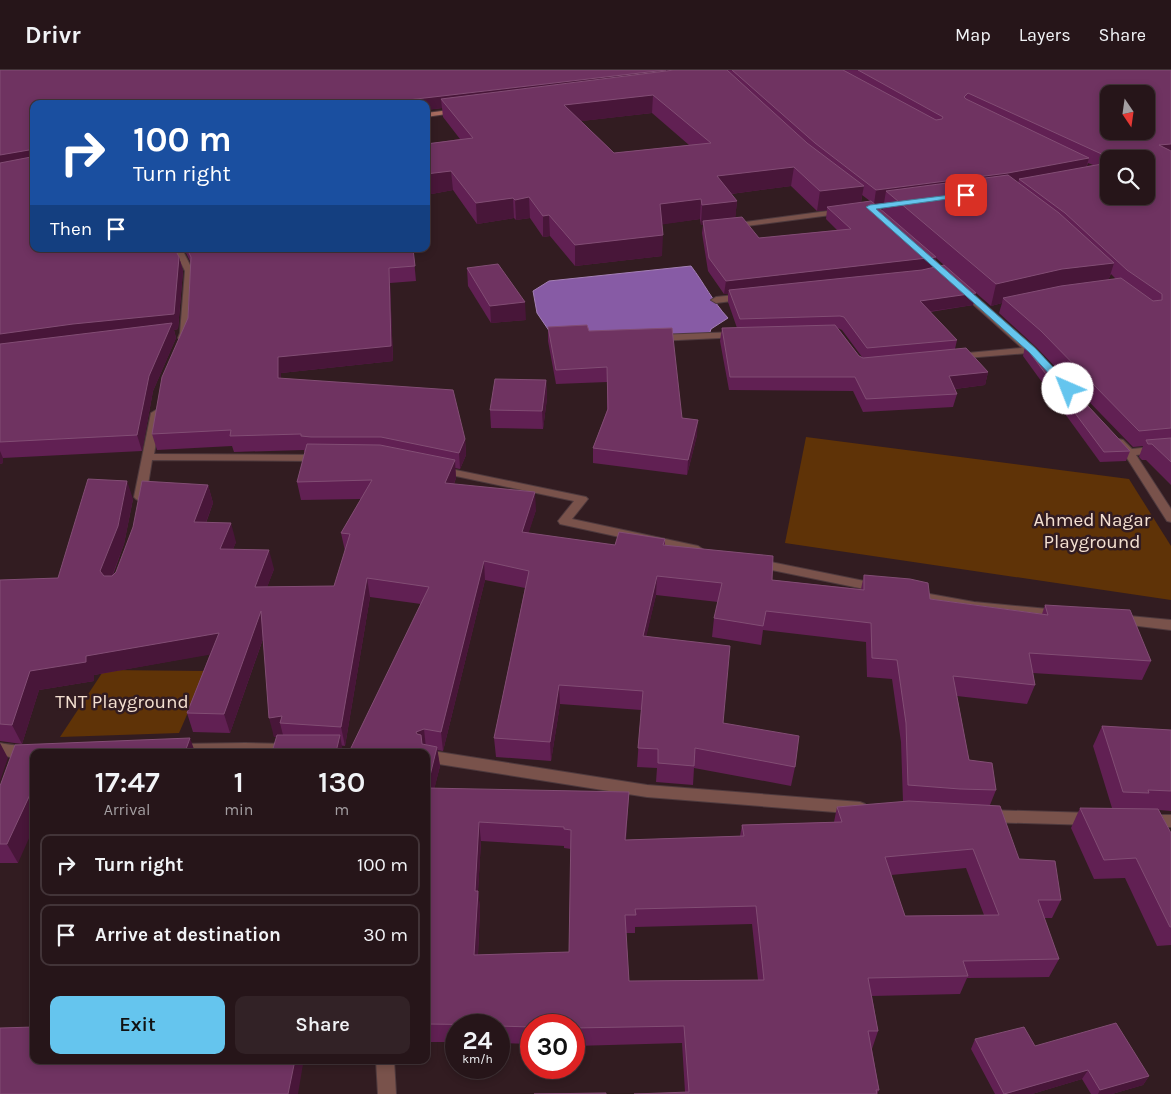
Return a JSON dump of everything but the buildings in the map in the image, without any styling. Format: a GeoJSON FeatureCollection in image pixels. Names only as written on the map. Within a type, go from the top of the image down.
{"type":"FeatureCollection","features":[{"type":"Feature","properties":{"kind":"street"},"geometry":{"type":"LineString","coordinates":[[430,114],[462,110]]}},
{"type":"Feature","properties":{"kind":"street"},"geometry":{"type":"LineString","coordinates":[[724,227],[782,221],[850,210]]}},
{"type":"Feature","properties":{"kind":"street"},"geometry":{"type":"LineString","coordinates":[[914,246],[991,310],[1045,364]]}},
{"type":"Feature","properties":{"kind":"street"},"geometry":{"type":"LineString","coordinates":[[178,350],[189,271],[180,252]]}},
{"type":"Feature","properties":{"kind":"street"},"geometry":{"type":"LineString","coordinates":[[927,275],[944,272]]}},
{"type":"Feature","properties":{"kind":"street"},"geometry":{"type":"LineString","coordinates":[[716,300],[754,296]]}},
{"type":"Feature","properties":{"kind":"street"},"geometry":{"type":"LineString","coordinates":[[649,339],[747,335]]}},
{"type":"Feature","properties":{"kind":"street"},"geometry":{"type":"LineString","coordinates":[[947,358],[1032,350]]}},
{"type":"Feature","properties":{"kind":"street"},"geometry":{"type":"LineString","coordinates":[[138,508],[158,401]]}},
{"type":"Feature","properties":{"kind":"street"},"geometry":{"type":"LineString","coordinates":[[1110,432],[1129,453],[1171,518]]}},
{"type":"Feature","properties":{"kind":"street"},"geometry":{"type":"LineString","coordinates":[[1129,453],[1171,448]]}},
{"type":"Feature","properties":{"kind":"street"},"geometry":{"type":"LineString","coordinates":[[147,457],[334,458]]}},
{"type":"Feature","properties":{"kind":"street"},"geometry":{"type":"LineString","coordinates":[[431,468],[582,499],[564,521],[707,553]]}},
{"type":"Feature","properties":{"kind":"street"},"geometry":{"type":"LineString","coordinates":[[746,561],[974,606],[1072,616]]}},
{"type":"Feature","properties":{"kind":"street"},"geometry":{"type":"LineString","coordinates":[[1102,618],[1171,625]]}},
{"type":"Feature","properties":{"kind":"street"},"geometry":{"type":"LineString","coordinates":[[0,749],[27,753],[13,771]]}},
{"type":"Feature","properties":{"kind":"street"},"geometry":{"type":"LineString","coordinates":[[430,757],[647,791],[874,809]]}},
{"type":"Feature","properties":{"kind":"street"},"geometry":{"type":"LineString","coordinates":[[973,816],[1112,820]]}},
{"type":"Feature","properties":{"kind":"street"},"geometry":{"type":"LineString","coordinates":[[1131,820],[1171,821]]}},
{"type":"Feature","properties":{"kind":"street"},"geometry":{"type":"LineString","coordinates":[[385,1064],[387,1094]]}},
{"type":"Feature","properties":{"kind":"green space","name":"Ahmed Nagar Playground"},"geometry":{"type":"Polygon","coordinates":[[[806,437],[1129,479],[1171,546],[1171,600],[785,543],[806,437]]]}},
{"type":"Feature","properties":{"kind":"green space","name":"TNT Playground"},"geometry":{"type":"Polygon","coordinates":[[[104,670],[206,671],[179,733],[60,737],[104,670]]]}},
{"type":"Feature","properties":{"kind":"shaded area"},"geometry":{"type":"Polygon","coordinates":[[[691,266],[728,318],[711,329],[709,335],[554,338],[537,313],[533,291],[549,281],[691,266]]]}},
{"type":"Feature","properties":{"kind":"route"},"geometry":{"type":"LineString","coordinates":[[966,195],[870,207],[1032,350],[1068,389]]}}]}
